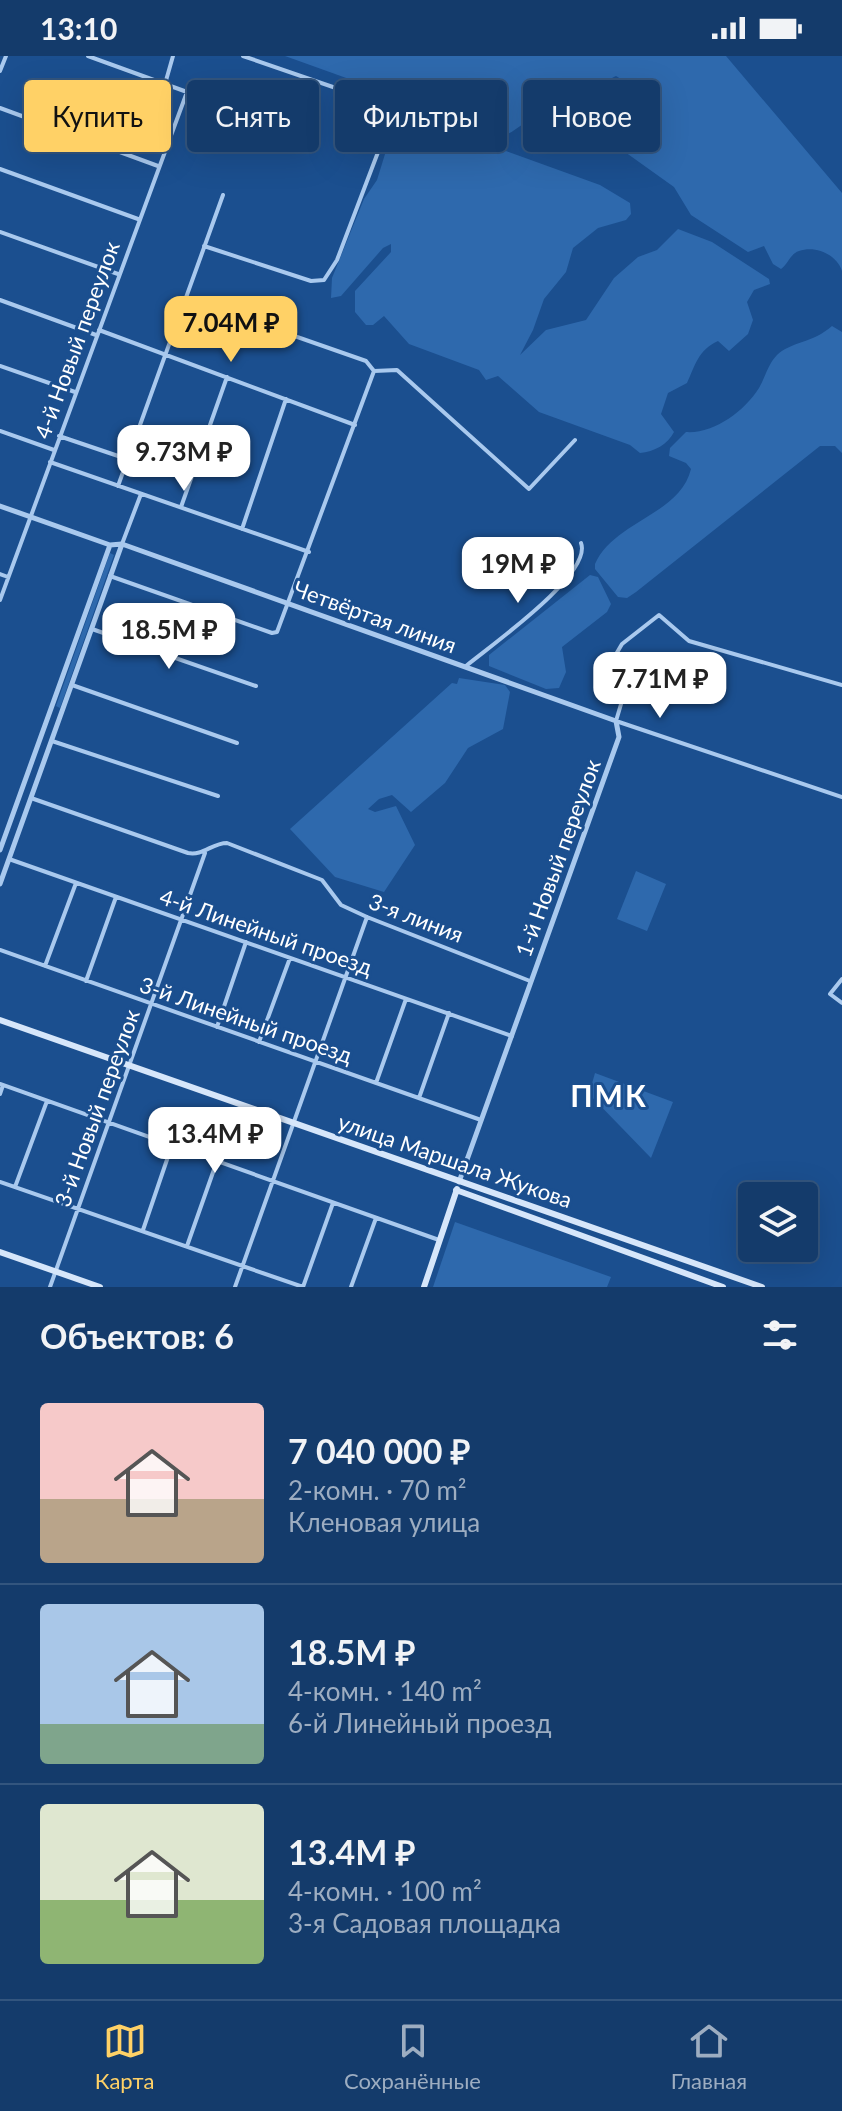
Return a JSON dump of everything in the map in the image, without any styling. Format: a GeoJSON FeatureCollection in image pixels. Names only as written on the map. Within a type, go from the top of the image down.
{"type":"FeatureCollection","features":[{"type":"Feature","properties":{"kind":"main road","name":"улица Маршала Жукова"},"geometry":{"type":"LineString","coordinates":[[0,1020],[762,1287]]}},
{"type":"Feature","properties":{"kind":"main road"},"geometry":{"type":"LineString","coordinates":[[424,1287],[459,1182]]}},
{"type":"Feature","properties":{"kind":"main road","name":"улица Маршала Жукова"},"geometry":{"type":"LineString","coordinates":[[456,1190],[723,1287]]}},
{"type":"Feature","properties":{"kind":"main road"},"geometry":{"type":"LineString","coordinates":[[559,1229],[563,1218]]}},
{"type":"Feature","properties":{"kind":"main road"},"geometry":{"type":"LineString","coordinates":[[0,1252],[100,1287]]}},
{"type":"Feature","properties":{"kind":"main road"},"geometry":{"type":"LineString","coordinates":[[681,1274],[685,1262]]}},
{"type":"Feature","properties":{"kind":"street"},"geometry":{"type":"LineString","coordinates":[[0,71],[6,56]]}},
{"type":"Feature","properties":{"kind":"street"},"geometry":{"type":"LineString","coordinates":[[88,56],[154,80]]}},
{"type":"Feature","properties":{"kind":"street"},"geometry":{"type":"LineString","coordinates":[[166,80],[173,56]]}},
{"type":"Feature","properties":{"kind":"street"},"geometry":{"type":"LineString","coordinates":[[243,56],[335,88]]}},
{"type":"Feature","properties":{"kind":"street","name":"4-й Новый переулок"},"geometry":{"type":"LineString","coordinates":[[171,86],[187,92],[171,133]]}},
{"type":"Feature","properties":{"kind":"street"},"geometry":{"type":"LineString","coordinates":[[0,108],[158,166]]}},
{"type":"Feature","properties":{"kind":"street","name":"4-й Новый переулок"},"geometry":{"type":"LineString","coordinates":[[0,600],[163,152]]}},
{"type":"Feature","properties":{"kind":"street"},"geometry":{"type":"LineString","coordinates":[[204,246],[311,281],[324,280],[331,273],[378,152]]}},
{"type":"Feature","properties":{"kind":"street"},"geometry":{"type":"LineString","coordinates":[[0,169],[138,219]]}},
{"type":"Feature","properties":{"kind":"street"},"geometry":{"type":"LineString","coordinates":[[118,486],[223,195]]}},
{"type":"Feature","properties":{"kind":"street"},"geometry":{"type":"LineString","coordinates":[[0,232],[118,274]]}},
{"type":"Feature","properties":{"kind":"street"},"geometry":{"type":"LineString","coordinates":[[186,298],[373,368],[397,370],[527,488],[531,488],[575,440]]}},
{"type":"Feature","properties":{"kind":"street"},"geometry":{"type":"LineString","coordinates":[[0,300],[165,354],[355,425]]}},
{"type":"Feature","properties":{"kind":"street"},"geometry":{"type":"LineString","coordinates":[[0,366],[75,392]]}},
{"type":"Feature","properties":{"kind":"street"},"geometry":{"type":"LineString","coordinates":[[110,576],[272,633],[280,629],[373,368]]}},
{"type":"Feature","properties":{"kind":"street"},"geometry":{"type":"LineString","coordinates":[[181,507],[227,377]]}},
{"type":"Feature","properties":{"kind":"street"},"geometry":{"type":"LineString","coordinates":[[242,529],[286,399]]}},
{"type":"Feature","properties":{"kind":"street"},"geometry":{"type":"LineString","coordinates":[[0,431],[54,450]]}},
{"type":"Feature","properties":{"kind":"street"},"geometry":{"type":"LineString","coordinates":[[59,436],[127,459]]}},
{"type":"Feature","properties":{"kind":"street"},"geometry":{"type":"LineString","coordinates":[[50,462],[309,552]]}},
{"type":"Feature","properties":{"kind":"street"},"geometry":{"type":"LineString","coordinates":[[0,884],[141,493]]}},
{"type":"Feature","properties":{"kind":"street"},"geometry":{"type":"LineString","coordinates":[[0,506],[110,545],[122,544]]}},
{"type":"Feature","properties":{"kind":"street"},"geometry":{"type":"LineString","coordinates":[[466,666],[567,580],[582,556],[581,543]]}},
{"type":"Feature","properties":{"kind":"street","name":"Четвёртая линия"},"geometry":{"type":"LineString","coordinates":[[122,544],[616,721]]}},
{"type":"Feature","properties":{"kind":"street"},"geometry":{"type":"LineString","coordinates":[[0,850],[110,545]]}},
{"type":"Feature","properties":{"kind":"street"},"geometry":{"type":"LineString","coordinates":[[0,574],[8,577]]}},
{"type":"Feature","properties":{"kind":"street","name":"1-й Новый переулок"},"geometry":{"type":"LineString","coordinates":[[459,1182],[619,737],[616,721],[624,694],[612,670],[615,653],[659,615],[689,641],[842,685]]}},
{"type":"Feature","properties":{"kind":"street"},"geometry":{"type":"LineString","coordinates":[[92,629],[256,686]]}},
{"type":"Feature","properties":{"kind":"street"},"geometry":{"type":"LineString","coordinates":[[72,685],[237,743]]}},
{"type":"Feature","properties":{"kind":"street"},"geometry":{"type":"LineString","coordinates":[[52,708],[62,711]]}},
{"type":"Feature","properties":{"kind":"street"},"geometry":{"type":"LineString","coordinates":[[616,721],[842,797]]}},
{"type":"Feature","properties":{"kind":"street"},"geometry":{"type":"LineString","coordinates":[[52,741],[218,796]]}},
{"type":"Feature","properties":{"kind":"street","name":"3-я линия"},"geometry":{"type":"LineString","coordinates":[[31,798],[188,853],[198,855],[227,843],[322,880],[341,905],[367,917],[530,981]]}},
{"type":"Feature","properties":{"kind":"street"},"geometry":{"type":"LineString","coordinates":[[9,826],[19,830]]}},
{"type":"Feature","properties":{"kind":"street","name":"3-й Новый переулок"},"geometry":{"type":"LineString","coordinates":[[50,1287],[206,850]]}},
{"type":"Feature","properties":{"kind":"street","name":"4-й Линейный проезд"},"geometry":{"type":"LineString","coordinates":[[9,859],[512,1036]]}},
{"type":"Feature","properties":{"kind":"street"},"geometry":{"type":"LineString","coordinates":[[45,966],[76,883]]}},
{"type":"Feature","properties":{"kind":"street"},"geometry":{"type":"LineString","coordinates":[[86,981],[116,897]]}},
{"type":"Feature","properties":{"kind":"street"},"geometry":{"type":"LineString","coordinates":[[235,1287],[367,917]]}},
{"type":"Feature","properties":{"kind":"street"},"geometry":{"type":"LineString","coordinates":[[217,1027],[246,942]]}},
{"type":"Feature","properties":{"kind":"street","name":"3-й Линейный проезд"},"geometry":{"type":"LineString","coordinates":[[0,950],[481,1120]]}},
{"type":"Feature","properties":{"kind":"street"},"geometry":{"type":"LineString","coordinates":[[259,1042],[290,958]]}},
{"type":"Feature","properties":{"kind":"street"},"geometry":{"type":"LineString","coordinates":[[842,979],[830,994],[842,1003]]}},
{"type":"Feature","properties":{"kind":"street"},"geometry":{"type":"LineString","coordinates":[[376,1083],[406,999]]}},
{"type":"Feature","properties":{"kind":"street"},"geometry":{"type":"LineString","coordinates":[[419,1098],[449,1013]]}},
{"type":"Feature","properties":{"kind":"street"},"geometry":{"type":"LineString","coordinates":[[0,1094],[2,1085],[440,1240]]}},
{"type":"Feature","properties":{"kind":"street"},"geometry":{"type":"LineString","coordinates":[[15,1187],[47,1101]]}},
{"type":"Feature","properties":{"kind":"street"},"geometry":{"type":"LineString","coordinates":[[143,1231],[172,1145]]}},
{"type":"Feature","properties":{"kind":"street"},"geometry":{"type":"LineString","coordinates":[[187,1246],[217,1161]]}},
{"type":"Feature","properties":{"kind":"street"},"geometry":{"type":"LineString","coordinates":[[0,1182],[303,1287],[333,1203]]}},
{"type":"Feature","properties":{"kind":"street"},"geometry":{"type":"LineString","coordinates":[[351,1287],[376,1218]]}},
{"type":"Feature","properties":{"kind":"shaded area"},"geometry":{"type":"Polygon","coordinates":[[[285,56],[726,56],[842,193],[842,271],[836,260],[819,250],[796,252],[781,269],[773,264],[764,246],[748,252],[691,215],[674,187],[625,152],[660,152],[660,80],[623,80],[616,76],[610,80],[523,80],[523,124],[507,134],[507,80],[352,80],[285,56]]]}},
{"type":"Feature","properties":{"kind":"shaded area"},"geometry":{"type":"Polygon","coordinates":[[[507,151],[600,185],[630,203],[631,214],[626,220],[598,228],[573,248],[566,272],[544,299],[520,355],[546,330],[586,320],[614,278],[638,257],[657,250],[678,229],[712,242],[769,279],[770,284],[754,290],[747,302],[753,320],[748,334],[729,351],[718,341],[711,345],[698,359],[687,383],[668,393],[661,414],[674,432],[664,444],[640,453],[630,445],[539,412],[498,376],[486,380],[479,370],[409,344],[384,316],[373,325],[366,325],[355,312],[355,291],[391,252],[391,244],[383,248],[341,296],[331,298],[332,278],[364,199],[377,180],[386,152],[507,151]]]}},
{"type":"Feature","properties":{"kind":"shaded area"},"geometry":{"type":"Polygon","coordinates":[[[832,326],[842,332],[842,453],[835,446],[820,446],[636,592],[627,598],[618,597],[595,569],[595,564],[616,537],[661,508],[684,485],[691,469],[686,463],[669,456],[670,448],[686,432],[707,429],[727,420],[753,397],[777,355],[832,326]]]}},
{"type":"Feature","properties":{"kind":"shaded area"},"geometry":{"type":"Polygon","coordinates":[[[110,553],[114,555],[60,708],[56,706],[110,553]]]}},
{"type":"Feature","properties":{"kind":"shaded area"},"geometry":{"type":"Polygon","coordinates":[[[590,575],[598,577],[611,604],[607,612],[562,647],[566,672],[559,688],[546,689],[489,666],[489,655],[590,575]]]}},
{"type":"Feature","properties":{"kind":"shaded area"},"geometry":{"type":"Polygon","coordinates":[[[459,678],[505,685],[510,692],[503,729],[468,748],[445,783],[411,812],[392,795],[379,799],[368,809],[375,812],[396,806],[415,845],[384,892],[335,877],[290,829],[452,683],[457,684],[459,678]]]}},
{"type":"Feature","properties":{"kind":"shaded area"},"geometry":{"type":"Polygon","coordinates":[[[636,871],[666,884],[647,931],[617,919],[636,871]]]}},
{"type":"Feature","properties":{"kind":"shaded area"},"geometry":{"type":"Polygon","coordinates":[[[595,1073],[673,1102],[651,1158],[589,1094],[595,1073]]]}},
{"type":"Feature","properties":{"kind":"shaded area"},"geometry":{"type":"Polygon","coordinates":[[[455,1222],[611,1277],[607,1287],[433,1287],[455,1222]]]}},
{"type":"Feature","properties":{"kind":"district","name":"ПМК"},"geometry":{"type":"Point","coordinates":[609,1097]}}]}
